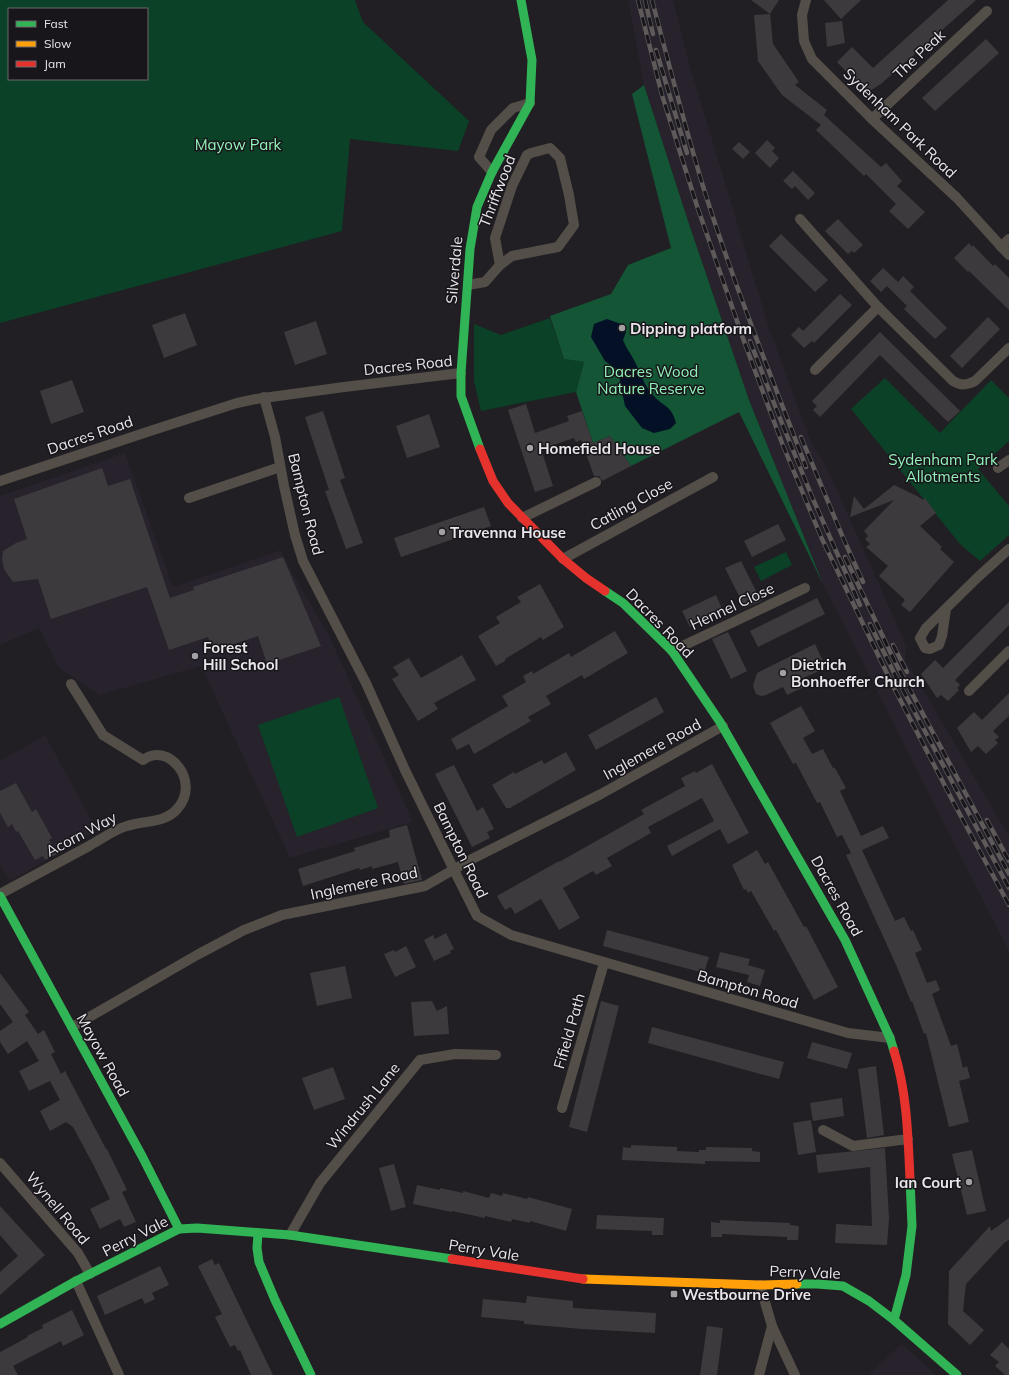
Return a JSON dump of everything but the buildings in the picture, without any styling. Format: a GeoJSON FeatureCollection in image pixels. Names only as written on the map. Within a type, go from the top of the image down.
{"type":"FeatureCollection","features":[{"type":"Feature","properties":{"kind":"street","name":"Silverdale"},"geometry":{"type":"LineString","coordinates":[[461,374],[470,249],[477,207],[492,172],[530,102],[532,60],[521,0]]}},
{"type":"Feature","properties":{"kind":"street","name":"Sydenham Park Road"},"geometry":{"type":"LineString","coordinates":[[806,0],[802,15],[804,41],[812,59],[872,119],[957,198],[1009,255]]}},
{"type":"Feature","properties":{"kind":"street","name":"The Peak"},"geometry":{"type":"LineString","coordinates":[[872,119],[987,11]]}},
{"type":"Feature","properties":{"kind":"street"},"geometry":{"type":"LineString","coordinates":[[492,172],[479,157],[491,130],[513,108],[530,102]]}},
{"type":"Feature","properties":{"kind":"street","name":"Thriffwood"},"geometry":{"type":"LineString","coordinates":[[468,285],[485,282],[500,265],[512,256],[558,247],[574,225],[569,195],[560,158],[550,148],[531,153],[527,156],[512,186],[495,238],[500,265]]}},
{"type":"Feature","properties":{"kind":"street"},"geometry":{"type":"LineString","coordinates":[[800,219],[878,307],[958,384],[968,384],[975,381],[1009,348]]}},
{"type":"Feature","properties":{"kind":"street"},"geometry":{"type":"LineString","coordinates":[[1001,247],[1009,238]]}},
{"type":"Feature","properties":{"kind":"street"},"geometry":{"type":"LineString","coordinates":[[815,370],[878,307]]}},
{"type":"Feature","properties":{"kind":"street","name":"Dacres Road"},"geometry":{"type":"LineString","coordinates":[[0,481],[172,424],[264,397],[461,374],[461,396],[493,481],[508,503],[563,559],[586,578],[623,603],[672,651],[723,726],[845,940],[890,1038],[899,1066],[908,1139],[912,1209],[912,1226],[906,1275],[894,1320]]}},
{"type":"Feature","properties":{"kind":"street","name":"Bampton Road"},"geometry":{"type":"LineString","coordinates":[[264,397],[275,437],[280,467],[297,542],[303,561],[366,683],[405,770],[477,916],[510,935],[604,963],[848,1034],[890,1038]]}},
{"type":"Feature","properties":{"kind":"street"},"geometry":{"type":"LineString","coordinates":[[998,468],[1009,460]]}},
{"type":"Feature","properties":{"kind":"street"},"geometry":{"type":"LineString","coordinates":[[189,498],[280,467]]}},
{"type":"Feature","properties":{"kind":"street","name":"Catling Close"},"geometry":{"type":"LineString","coordinates":[[563,559],[713,477]]}},
{"type":"Feature","properties":{"kind":"street"},"geometry":{"type":"LineString","coordinates":[[522,518],[596,482]]}},
{"type":"Feature","properties":{"kind":"street"},"geometry":{"type":"LineString","coordinates":[[946,609],[1009,549]]}},
{"type":"Feature","properties":{"kind":"street","name":"Hennel Close"},"geometry":{"type":"LineString","coordinates":[[672,651],[805,588]]}},
{"type":"Feature","properties":{"kind":"street"},"geometry":{"type":"LineString","coordinates":[[970,690],[1009,652]]}},
{"type":"Feature","properties":{"kind":"street","name":"Acorn Way"},"geometry":{"type":"LineString","coordinates":[[0,895],[126,826],[166,817],[178,808],[185,795],[185,780],[183,773],[176,764],[160,755],[149,756],[142,760],[103,735],[71,684]]}},
{"type":"Feature","properties":{"kind":"street","name":"Inglemere Road"},"geometry":{"type":"LineString","coordinates":[[72,1027],[197,955],[244,930],[282,915],[425,886],[506,842],[601,794],[723,726]]}},
{"type":"Feature","properties":{"kind":"street","name":"Mayow Road"},"geometry":{"type":"LineString","coordinates":[[0,895],[170,1208],[179,1229]]}},
{"type":"Feature","properties":{"kind":"street","name":"Fifield Path"},"geometry":{"type":"LineString","coordinates":[[562,1108],[604,963]]}},
{"type":"Feature","properties":{"kind":"street","name":"Windrush Lane"},"geometry":{"type":"LineString","coordinates":[[290,1235],[320,1183],[420,1060],[455,1054],[496,1055]]}},
{"type":"Feature","properties":{"kind":"street"},"geometry":{"type":"LineString","coordinates":[[824,1130],[853,1146],[908,1139]]}},
{"type":"Feature","properties":{"kind":"street","name":"Wynell Road"},"geometry":{"type":"LineString","coordinates":[[0,1163],[78,1253],[90,1274]]}},
{"type":"Feature","properties":{"kind":"street","name":"Perry Vale"},"geometry":{"type":"LineString","coordinates":[[0,1324],[76,1281],[179,1229],[197,1228],[258,1234],[290,1235],[582,1279],[760,1285],[818,1284],[843,1286],[869,1301],[894,1320],[957,1375]]}},
{"type":"Feature","properties":{"kind":"street"},"geometry":{"type":"LineString","coordinates":[[258,1234],[257,1248],[259,1262],[275,1300],[311,1375]]}},
{"type":"Feature","properties":{"kind":"street"},"geometry":{"type":"LineString","coordinates":[[76,1281],[119,1375]]}},
{"type":"Feature","properties":{"kind":"street"},"geometry":{"type":"LineString","coordinates":[[760,1285],[772,1326],[795,1375]]}},
{"type":"Feature","properties":{"kind":"street"},"geometry":{"type":"LineString","coordinates":[[759,1375],[772,1326]]}},
{"type":"Feature","properties":{"kind":"shaded area"},"geometry":{"type":"Polygon","coordinates":[[[628,0],[673,0],[689,63],[768,325],[811,442],[826,466],[906,645],[905,659],[1009,836],[1009,952],[823,584],[749,400],[688,221],[644,85],[628,0]]]}},
{"type":"Feature","properties":{"kind":"shaded area","name":"Forest Hill School"},"geometry":{"type":"Polygon","coordinates":[[[125,453],[173,587],[281,550],[292,573],[329,635],[413,822],[290,858],[201,666],[100,695],[59,668],[39,628],[0,645],[0,496],[125,453]]]}},
{"type":"Feature","properties":{"kind":"shaded area"},"geometry":{"type":"Polygon","coordinates":[[[45,735],[97,830],[10,881],[0,865],[0,761],[45,735]]]}},
{"type":"Feature","properties":{"kind":"shaded area"},"geometry":{"type":"Polygon","coordinates":[[[902,1344],[936,1375],[871,1375],[870,1373],[902,1344]]]}},
{"type":"Feature","properties":{"kind":"green space","name":"Mayow Park"},"geometry":{"type":"Polygon","coordinates":[[[0,0],[355,0],[363,22],[469,121],[458,151],[350,139],[342,231],[0,323],[0,0]]]}},
{"type":"Feature","properties":{"kind":"green space","name":"Dacres Wood Nature Reserve"},"geometry":{"type":"Polygon","coordinates":[[[644,85],[688,221],[749,400],[823,584],[739,412],[631,466],[610,436],[593,443],[576,392],[584,362],[564,359],[550,316],[611,294],[628,265],[671,248],[632,94],[644,85]]]}},
{"type":"Feature","properties":{"kind":"green space"},"geometry":{"type":"Polygon","coordinates":[[[550,318],[564,359],[584,362],[576,392],[481,411],[474,381],[474,324],[501,335],[550,318]]]}},
{"type":"Feature","properties":{"kind":"green space","name":"Sydenham Park Allotments"},"geometry":{"type":"Polygon","coordinates":[[[885,378],[940,433],[991,380],[1009,398],[1009,441],[978,469],[1009,506],[1009,535],[980,561],[960,544],[851,409],[885,378]]]}},
{"type":"Feature","properties":{"kind":"green space"},"geometry":{"type":"Polygon","coordinates":[[[786,552],[792,565],[761,581],[754,567],[786,552]]]}},
{"type":"Feature","properties":{"kind":"green space"},"geometry":{"type":"Polygon","coordinates":[[[339,697],[378,808],[297,837],[258,725],[339,697]]]}},
{"type":"Feature","properties":{"kind":"water"},"geometry":{"type":"Polygon","coordinates":[[[607,319],[621,324],[626,332],[623,340],[647,388],[672,412],[676,423],[670,429],[654,433],[642,428],[625,406],[619,371],[605,361],[591,337],[594,324],[607,319]]]}},
{"type":"Feature","properties":{"kind":"railway"},"geometry":{"type":"LineString","coordinates":[[638,0],[662,95],[697,206],[745,344],[782,443],[822,539],[894,688],[1009,905]]}},
{"type":"Feature","properties":{"kind":"railway"},"geometry":{"type":"LineString","coordinates":[[645,0],[653,34]]}},
{"type":"Feature","properties":{"kind":"railway"},"geometry":{"type":"LineString","coordinates":[[652,0],[702,183],[726,255],[806,467]]}},
{"type":"Feature","properties":{"kind":"railway"},"geometry":{"type":"LineString","coordinates":[[656,50],[687,153]]}},
{"type":"Feature","properties":{"kind":"railway"},"geometry":{"type":"LineString","coordinates":[[750,341],[813,499],[860,605]]}},
{"type":"Feature","properties":{"kind":"railway"},"geometry":{"type":"LineString","coordinates":[[801,437],[863,582]]}},
{"type":"Feature","properties":{"kind":"railway"},"geometry":{"type":"LineString","coordinates":[[845,557],[895,662],[1009,874]]}},
{"type":"Feature","properties":{"kind":"railway"},"geometry":{"type":"LineString","coordinates":[[870,624],[897,679],[1009,888]]}},
{"type":"Feature","properties":{"kind":"railway"},"geometry":{"type":"LineString","coordinates":[[893,645],[907,672]]}},
{"type":"Feature","properties":{"kind":"railway"},"geometry":{"type":"LineString","coordinates":[[987,820],[1009,861]]}},
{"type":"Feature","properties":{"kind":"traffic: fast"},"geometry":{"type":"LineString","coordinates":[[480,449],[461,396],[461,373],[470,249],[477,207],[492,172],[530,103],[532,60],[521,0]]}},
{"type":"Feature","properties":{"kind":"traffic: fast"},"geometry":{"type":"LineString","coordinates":[[605,591],[623,603],[672,651],[720,722],[845,940],[890,1038],[894,1051]]}},
{"type":"Feature","properties":{"kind":"traffic: fast"},"geometry":{"type":"LineString","coordinates":[[0,896],[142,1156],[179,1229]]}},
{"type":"Feature","properties":{"kind":"traffic: fast"},"geometry":{"type":"LineString","coordinates":[[894,1320],[906,1275],[912,1226],[910,1179]]}},
{"type":"Feature","properties":{"kind":"traffic: fast"},"geometry":{"type":"LineString","coordinates":[[0,1324],[76,1281],[179,1229],[197,1228],[290,1235],[452,1259]]}},
{"type":"Feature","properties":{"kind":"traffic: fast"},"geometry":{"type":"LineString","coordinates":[[258,1234],[257,1248],[259,1262],[275,1300],[311,1375]]}},
{"type":"Feature","properties":{"kind":"traffic: fast"},"geometry":{"type":"LineString","coordinates":[[797,1284],[843,1286],[869,1301],[894,1320],[957,1375]]}},
{"type":"Feature","properties":{"kind":"traffic: slow"},"geometry":{"type":"LineString","coordinates":[[583,1279],[760,1285],[797,1284]]}},
{"type":"Feature","properties":{"kind":"traffic: jam"},"geometry":{"type":"LineString","coordinates":[[480,449],[493,481],[508,503],[563,559],[605,591]]}},
{"type":"Feature","properties":{"kind":"traffic: jam"},"geometry":{"type":"LineString","coordinates":[[894,1051],[902,1082],[910,1179]]}},
{"type":"Feature","properties":{"kind":"traffic: jam"},"geometry":{"type":"LineString","coordinates":[[452,1259],[583,1279]]}},
{"type":"Feature","properties":{"kind":"place","name":"Dipping platform"},"geometry":{"type":"Point","coordinates":[622,328]}},
{"type":"Feature","properties":{"kind":"place","name":"Homefield House"},"geometry":{"type":"Point","coordinates":[530,448]}},
{"type":"Feature","properties":{"kind":"place","name":"Travenna House"},"geometry":{"type":"Point","coordinates":[442,532]}},
{"type":"Feature","properties":{"kind":"place","name":"Forest Hill School"},"geometry":{"type":"Point","coordinates":[195,656]}},
{"type":"Feature","properties":{"kind":"place","name":"Dietrich Bonhoeffer Church"},"geometry":{"type":"Point","coordinates":[783,673]}},
{"type":"Feature","properties":{"kind":"place","name":"Ian Court"},"geometry":{"type":"Point","coordinates":[969,1182]}},
{"type":"Feature","properties":{"kind":"place","name":"Westbourne Drive"},"geometry":{"type":"Point","coordinates":[674,1294]}}]}
